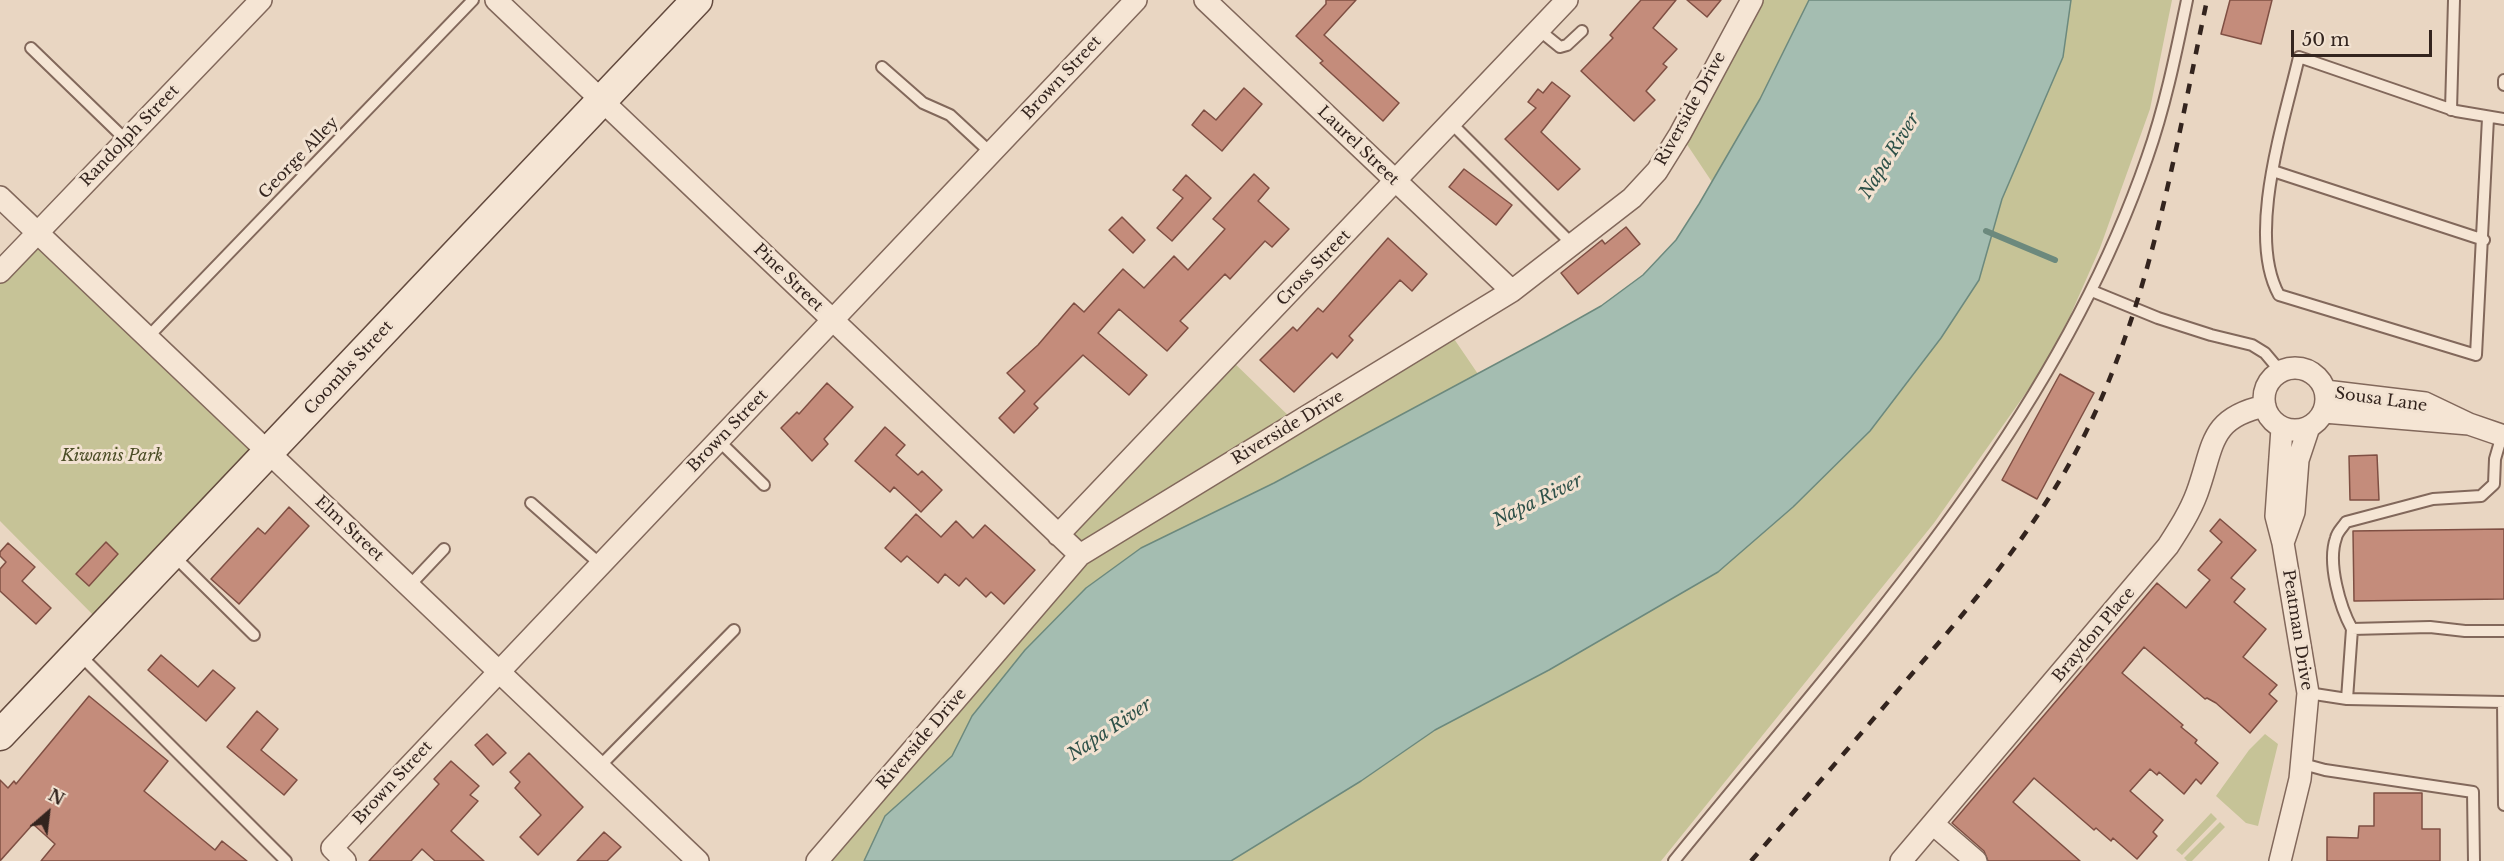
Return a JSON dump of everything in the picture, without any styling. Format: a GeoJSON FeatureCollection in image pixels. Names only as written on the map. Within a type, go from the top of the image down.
{"type":"FeatureCollection","features":[{"type":"Feature","properties":{"kind":"street","name":"Randolph Street"},"geometry":{"type":"LineString","coordinates":[[0,272],[261,0]]}},
{"type":"Feature","properties":{"kind":"street","name":"Pine Street"},"geometry":{"type":"LineString","coordinates":[[496,0],[1080,555]]}},
{"type":"Feature","properties":{"kind":"street","name":"Coombs Street"},"geometry":{"type":"LineString","coordinates":[[0,735],[697,0]]}},
{"type":"Feature","properties":{"kind":"street","name":"Brown Street"},"geometry":{"type":"LineString","coordinates":[[345,861],[332,848],[499,669],[833,321],[1136,0]]}},
{"type":"Feature","properties":{"kind":"street","name":"Laurel Street"},"geometry":{"type":"LineString","coordinates":[[1205,0],[1512,291]]}},
{"type":"Feature","properties":{"kind":"street","name":"Cross Street"},"geometry":{"type":"LineString","coordinates":[[1058,535],[1568,0]]}},
{"type":"Feature","properties":{"kind":"street","name":"Riverside Drive"},"geometry":{"type":"LineString","coordinates":[[817,861],[1080,555],[1512,291],[1632,198],[1657,171],[1680,134],[1752,0]]}},
{"type":"Feature","properties":{"kind":"street","name":"Elm Street"},"geometry":{"type":"LineString","coordinates":[[0,197],[499,669],[698,861]]}},
{"type":"Feature","properties":{"kind":"street"},"geometry":{"type":"LineString","coordinates":[[2299,369],[2315,376],[2319,410],[2296,430],[2282,428],[2271,419],[2265,406],[2267,386],[2281,372],[2299,369]]}},
{"type":"Feature","properties":{"kind":"street","name":"Braydon Place"},"geometry":{"type":"LineString","coordinates":[[1901,861],[2168,546],[2192,506],[2211,444],[2223,425],[2245,411],[2265,406]]}},
{"type":"Feature","properties":{"kind":"street","name":"Sousa Lane"},"geometry":{"type":"LineString","coordinates":[[2319,410],[2469,424],[2503,435]]}},
{"type":"Feature","properties":{"kind":"street","name":"Peatman Drive"},"geometry":{"type":"LineString","coordinates":[[2283,543],[2294,513],[2298,460],[2319,410]]}},
{"type":"Feature","properties":{"kind":"street","name":"Peatman Drive"},"geometry":{"type":"LineString","coordinates":[[2280,860],[2303,764],[2308,693],[2283,543],[2276,516],[2282,428]]}},
{"type":"Feature","properties":{"kind":"street"},"geometry":{"type":"LineString","coordinates":[[1933,824],[1977,861]]}},
{"type":"Feature","properties":{"kind":"lane","name":"George Alley"},"geometry":{"type":"LineString","coordinates":[[148,337],[473,0]]}},
{"type":"Feature","properties":{"kind":"lane"},"geometry":{"type":"LineString","coordinates":[[1674,861],[1922,556],[1973,489],[2039,387],[2092,291],[2148,158],[2169,84],[2187,0]]}},
{"type":"Feature","properties":{"kind":"lane"},"geometry":{"type":"LineString","coordinates":[[2451,110],[2454,0]]}},
{"type":"Feature","properties":{"kind":"lane"},"geometry":{"type":"LineString","coordinates":[[1539,30],[1560,47],[1567,45],[1582,31]]}},
{"type":"Feature","properties":{"kind":"lane"},"geometry":{"type":"LineString","coordinates":[[31,48],[126,140]]}},
{"type":"Feature","properties":{"kind":"lane"},"geometry":{"type":"LineString","coordinates":[[2488,118],[2484,240],[2476,355],[2279,295],[2271,280],[2264,241],[2273,171],[2299,57],[2451,110],[2504,119]]}},
{"type":"Feature","properties":{"kind":"lane"},"geometry":{"type":"LineString","coordinates":[[882,67],[922,103],[950,115],[991,153]]}},
{"type":"Feature","properties":{"kind":"lane"},"geometry":{"type":"LineString","coordinates":[[2504,80],[2504,85]]}},
{"type":"Feature","properties":{"kind":"lane"},"geometry":{"type":"LineString","coordinates":[[1451,123],[1573,245]]}},
{"type":"Feature","properties":{"kind":"lane"},"geometry":{"type":"LineString","coordinates":[[2273,171],[2484,240]]}},
{"type":"Feature","properties":{"kind":"lane"},"geometry":{"type":"LineString","coordinates":[[2092,291],[2158,318],[2252,345],[2265,353],[2281,372]]}},
{"type":"Feature","properties":{"kind":"lane"},"geometry":{"type":"LineString","coordinates":[[2347,699],[2352,629],[2341,610],[2334,569],[2336,538],[2346,522],[2433,499],[2481,496],[2494,484],[2495,459],[2503,435]]}},
{"type":"Feature","properties":{"kind":"lane"},"geometry":{"type":"LineString","coordinates":[[718,441],[764,485]]}},
{"type":"Feature","properties":{"kind":"lane"},"geometry":{"type":"LineString","coordinates":[[531,503],[600,564]]}},
{"type":"Feature","properties":{"kind":"lane"},"geometry":{"type":"LineString","coordinates":[[410,585],[444,549]]}},
{"type":"Feature","properties":{"kind":"lane"},"geometry":{"type":"LineString","coordinates":[[172,554],[254,635]]}},
{"type":"Feature","properties":{"kind":"lane"},"geometry":{"type":"LineString","coordinates":[[2352,629],[2430,627],[2465,631],[2504,631]]}},
{"type":"Feature","properties":{"kind":"lane"},"geometry":{"type":"LineString","coordinates":[[600,766],[734,630]]}},
{"type":"Feature","properties":{"kind":"lane"},"geometry":{"type":"LineString","coordinates":[[78,653],[286,861]]}},
{"type":"Feature","properties":{"kind":"lane"},"geometry":{"type":"LineString","coordinates":[[2308,693],[2347,699],[2503,702],[2504,805]]}},
{"type":"Feature","properties":{"kind":"lane"},"geometry":{"type":"LineString","coordinates":[[2303,764],[2325,770],[2473,792],[2474,861]]}},
{"type":"Feature","properties":{"kind":"green space"},"geometry":{"type":"Polygon","coordinates":[[[1752,0],[1809,0],[1760,99],[1712,182],[1680,134],[1752,0]]]}},
{"type":"Feature","properties":{"kind":"green space"},"geometry":{"type":"Polygon","coordinates":[[[2071,0],[2172,0],[2150,109],[2100,248],[2070,316],[2040,373],[1934,523],[1661,861],[1231,861],[1361,781],[1435,730],[1549,670],[1718,572],[1793,507],[1870,431],[1941,338],[1979,280],[2002,199],[2063,57],[2071,0]]]}},
{"type":"Feature","properties":{"kind":"green space","name":"Kiwanis Park"},"geometry":{"type":"Polygon","coordinates":[[[38,233],[269,453],[104,626],[0,521],[0,272],[38,233]]]}},
{"type":"Feature","properties":{"kind":"green space"},"geometry":{"type":"Polygon","coordinates":[[[1448,330],[1478,374],[1274,483],[1141,548],[1086,588],[1025,650],[972,716],[952,756],[885,816],[864,861],[817,861],[1079,556],[1058,535],[1228,357],[1296,423],[1448,330]]]}},
{"type":"Feature","properties":{"kind":"green space"},"geometry":{"type":"Polygon","coordinates":[[[2265,734],[2278,744],[2258,826],[2246,823],[2216,796],[2249,750],[2265,734]]]}},
{"type":"Feature","properties":{"kind":"green space"},"geometry":{"type":"Polygon","coordinates":[[[2211,813],[2217,819],[2182,855],[2176,850],[2211,813]]]}},
{"type":"Feature","properties":{"kind":"green space"},"geometry":{"type":"Polygon","coordinates":[[[2220,822],[2225,827],[2192,861],[2187,861],[2184,858],[2220,822]]]}},
{"type":"Feature","properties":{"kind":"water","name":"Napa River"},"geometry":{"type":"Polygon","coordinates":[[[1809,0],[2071,0],[2063,57],[2002,199],[1979,280],[1941,338],[1870,431],[1793,507],[1718,572],[1549,670],[1435,730],[1361,781],[1231,861],[864,861],[885,816],[952,756],[972,716],[1025,650],[1086,588],[1141,548],[1274,483],[1546,337],[1601,306],[1643,275],[1676,240],[1699,204],[1760,99],[1809,0]]]}},
{"type":"Feature","properties":{"kind":"building"},"geometry":{"type":"Polygon","coordinates":[[[1326,0],[1356,0],[1324,35],[1399,103],[1383,121],[1320,63],[1323,61],[1296,36],[1326,4],[1326,0]]]}},
{"type":"Feature","properties":{"kind":"building"},"geometry":{"type":"Polygon","coordinates":[[[1641,0],[1676,0],[1653,28],[1677,49],[1663,64],[1667,67],[1646,91],[1655,100],[1634,121],[1581,71],[1613,38],[1610,35],[1641,0]]]}},
{"type":"Feature","properties":{"kind":"building"},"geometry":{"type":"Polygon","coordinates":[[[1687,0],[1721,0],[1707,17],[1687,0]]]}},
{"type":"Feature","properties":{"kind":"building"},"geometry":{"type":"Polygon","coordinates":[[[2230,0],[2272,0],[2261,44],[2221,34],[2230,0]]]}},
{"type":"Feature","properties":{"kind":"building"},"geometry":{"type":"Polygon","coordinates":[[[1552,82],[1570,96],[1541,132],[1580,169],[1558,190],[1505,139],[1536,108],[1528,102],[1538,89],[1543,93],[1552,82]]]}},
{"type":"Feature","properties":{"kind":"building"},"geometry":{"type":"Polygon","coordinates":[[[1244,88],[1262,104],[1222,151],[1192,125],[1204,110],[1216,120],[1244,88]]]}},
{"type":"Feature","properties":{"kind":"building"},"geometry":{"type":"Polygon","coordinates":[[[1464,169],[1512,205],[1496,225],[1449,187],[1464,169]]]}},
{"type":"Feature","properties":{"kind":"building"},"geometry":{"type":"Polygon","coordinates":[[[1254,174],[1269,188],[1258,201],[1289,229],[1272,247],[1265,241],[1230,279],[1225,274],[1180,321],[1188,328],[1167,351],[1119,309],[1098,333],[1147,375],[1129,395],[1083,355],[1034,404],[1038,408],[1014,433],[999,418],[1025,391],[1007,373],[1038,345],[1074,303],[1084,312],[1123,269],[1144,288],[1174,256],[1188,270],[1225,229],[1213,219],[1254,174]]]}},
{"type":"Feature","properties":{"kind":"building"},"geometry":{"type":"Polygon","coordinates":[[[1186,175],[1211,198],[1172,241],[1157,228],[1183,198],[1173,190],[1186,175]]]}},
{"type":"Feature","properties":{"kind":"building"},"geometry":{"type":"Polygon","coordinates":[[[1122,217],[1145,240],[1133,253],[1109,230],[1122,217]]]}},
{"type":"Feature","properties":{"kind":"building"},"geometry":{"type":"Polygon","coordinates":[[[1626,227],[1640,244],[1578,294],[1561,273],[1602,240],[1605,244],[1626,227]]]}},
{"type":"Feature","properties":{"kind":"building"},"geometry":{"type":"Polygon","coordinates":[[[1388,238],[1427,274],[1412,291],[1400,280],[1349,336],[1353,340],[1337,358],[1332,353],[1294,392],[1260,360],[1293,327],[1297,331],[1318,308],[1323,312],[1388,238]]]}},
{"type":"Feature","properties":{"kind":"building"},"geometry":{"type":"Polygon","coordinates":[[[2060,374],[2094,393],[2037,499],[2002,480],[2060,374]]]}},
{"type":"Feature","properties":{"kind":"building"},"geometry":{"type":"Polygon","coordinates":[[[827,383],[853,407],[824,439],[828,444],[812,461],[781,428],[797,412],[799,414],[827,383]]]}},
{"type":"Feature","properties":{"kind":"building"},"geometry":{"type":"Polygon","coordinates":[[[885,427],[905,445],[896,455],[918,475],[922,471],[942,490],[921,512],[894,487],[890,492],[855,461],[885,427]]]}},
{"type":"Feature","properties":{"kind":"building"},"geometry":{"type":"Polygon","coordinates":[[[2377,455],[2379,500],[2350,500],[2349,456],[2377,455]]]}},
{"type":"Feature","properties":{"kind":"building"},"geometry":{"type":"Polygon","coordinates":[[[289,507],[309,526],[239,604],[211,579],[258,528],[265,534],[289,507]]]}},
{"type":"Feature","properties":{"kind":"building"},"geometry":{"type":"Polygon","coordinates":[[[916,514],[941,537],[956,521],[973,538],[985,525],[1035,570],[1004,604],[991,592],[986,597],[966,578],[959,586],[945,574],[938,583],[907,556],[901,562],[885,548],[916,514]]]}},
{"type":"Feature","properties":{"kind":"building"},"geometry":{"type":"Polygon","coordinates":[[[2220,519],[2256,550],[2231,578],[2245,589],[2234,602],[2266,629],[2243,657],[2277,685],[2269,694],[2277,701],[2250,733],[2216,703],[2205,699],[2144,647],[2122,673],[2183,725],[2181,727],[2197,740],[2195,743],[2218,763],[2201,784],[2196,779],[2184,794],[2159,772],[2157,775],[2150,769],[2130,791],[2163,820],[2153,832],[2157,836],[2137,859],[2113,838],[2111,841],[2096,828],[2094,830],[2034,778],[2013,802],[2080,861],[1988,861],[1984,851],[1952,823],[2157,583],[2186,608],[2210,580],[2198,570],[2222,542],[2210,531],[2220,519]]]}},
{"type":"Feature","properties":{"kind":"building"},"geometry":{"type":"Polygon","coordinates":[[[2504,529],[2504,599],[2354,601],[2353,531],[2504,529]]]}},
{"type":"Feature","properties":{"kind":"building"},"geometry":{"type":"Polygon","coordinates":[[[106,542],[118,554],[89,586],[76,574],[106,542]]]}},
{"type":"Feature","properties":{"kind":"building"},"geometry":{"type":"Polygon","coordinates":[[[8,543],[35,567],[22,581],[51,608],[36,624],[0,591],[0,569],[6,562],[0,556],[0,552],[8,543]]]}},
{"type":"Feature","properties":{"kind":"building"},"geometry":{"type":"Polygon","coordinates":[[[161,655],[198,687],[213,670],[235,688],[206,721],[148,670],[161,655]]]}},
{"type":"Feature","properties":{"kind":"building"},"geometry":{"type":"Polygon","coordinates":[[[89,696],[168,761],[144,791],[215,850],[222,841],[247,861],[41,861],[55,844],[33,824],[0,861],[0,780],[8,788],[14,781],[16,784],[89,696]]]}},
{"type":"Feature","properties":{"kind":"building"},"geometry":{"type":"Polygon","coordinates":[[[257,711],[278,729],[261,750],[297,780],[284,795],[227,747],[257,711]]]}},
{"type":"Feature","properties":{"kind":"building"},"geometry":{"type":"Polygon","coordinates":[[[487,734],[506,753],[493,765],[475,745],[487,734]]]}},
{"type":"Feature","properties":{"kind":"building"},"geometry":{"type":"Polygon","coordinates":[[[529,753],[583,807],[538,855],[520,837],[541,815],[515,788],[520,782],[510,772],[529,753]]]}},
{"type":"Feature","properties":{"kind":"building"},"geometry":{"type":"Polygon","coordinates":[[[451,761],[479,786],[470,795],[478,801],[451,831],[484,861],[435,861],[422,849],[411,861],[369,861],[439,784],[434,779],[451,761]]]}},
{"type":"Feature","properties":{"kind":"building"},"geometry":{"type":"Polygon","coordinates":[[[2374,793],[2422,793],[2422,829],[2440,829],[2440,861],[2327,861],[2327,837],[2358,838],[2359,826],[2374,826],[2374,793]]]}},
{"type":"Feature","properties":{"kind":"building"},"geometry":{"type":"Polygon","coordinates":[[[604,832],[621,847],[607,861],[577,861],[604,832]]]}},
{"type":"Feature","properties":{"kind":"waterway"},"geometry":{"type":"LineString","coordinates":[[1986,231],[2055,260]]}},
{"type":"Feature","properties":{"kind":"railway"},"geometry":{"type":"LineString","coordinates":[[1751,861],[1983,589],[2028,529],[2069,465],[2109,381],[2145,274],[2160,220],[2207,0]]}}]}
